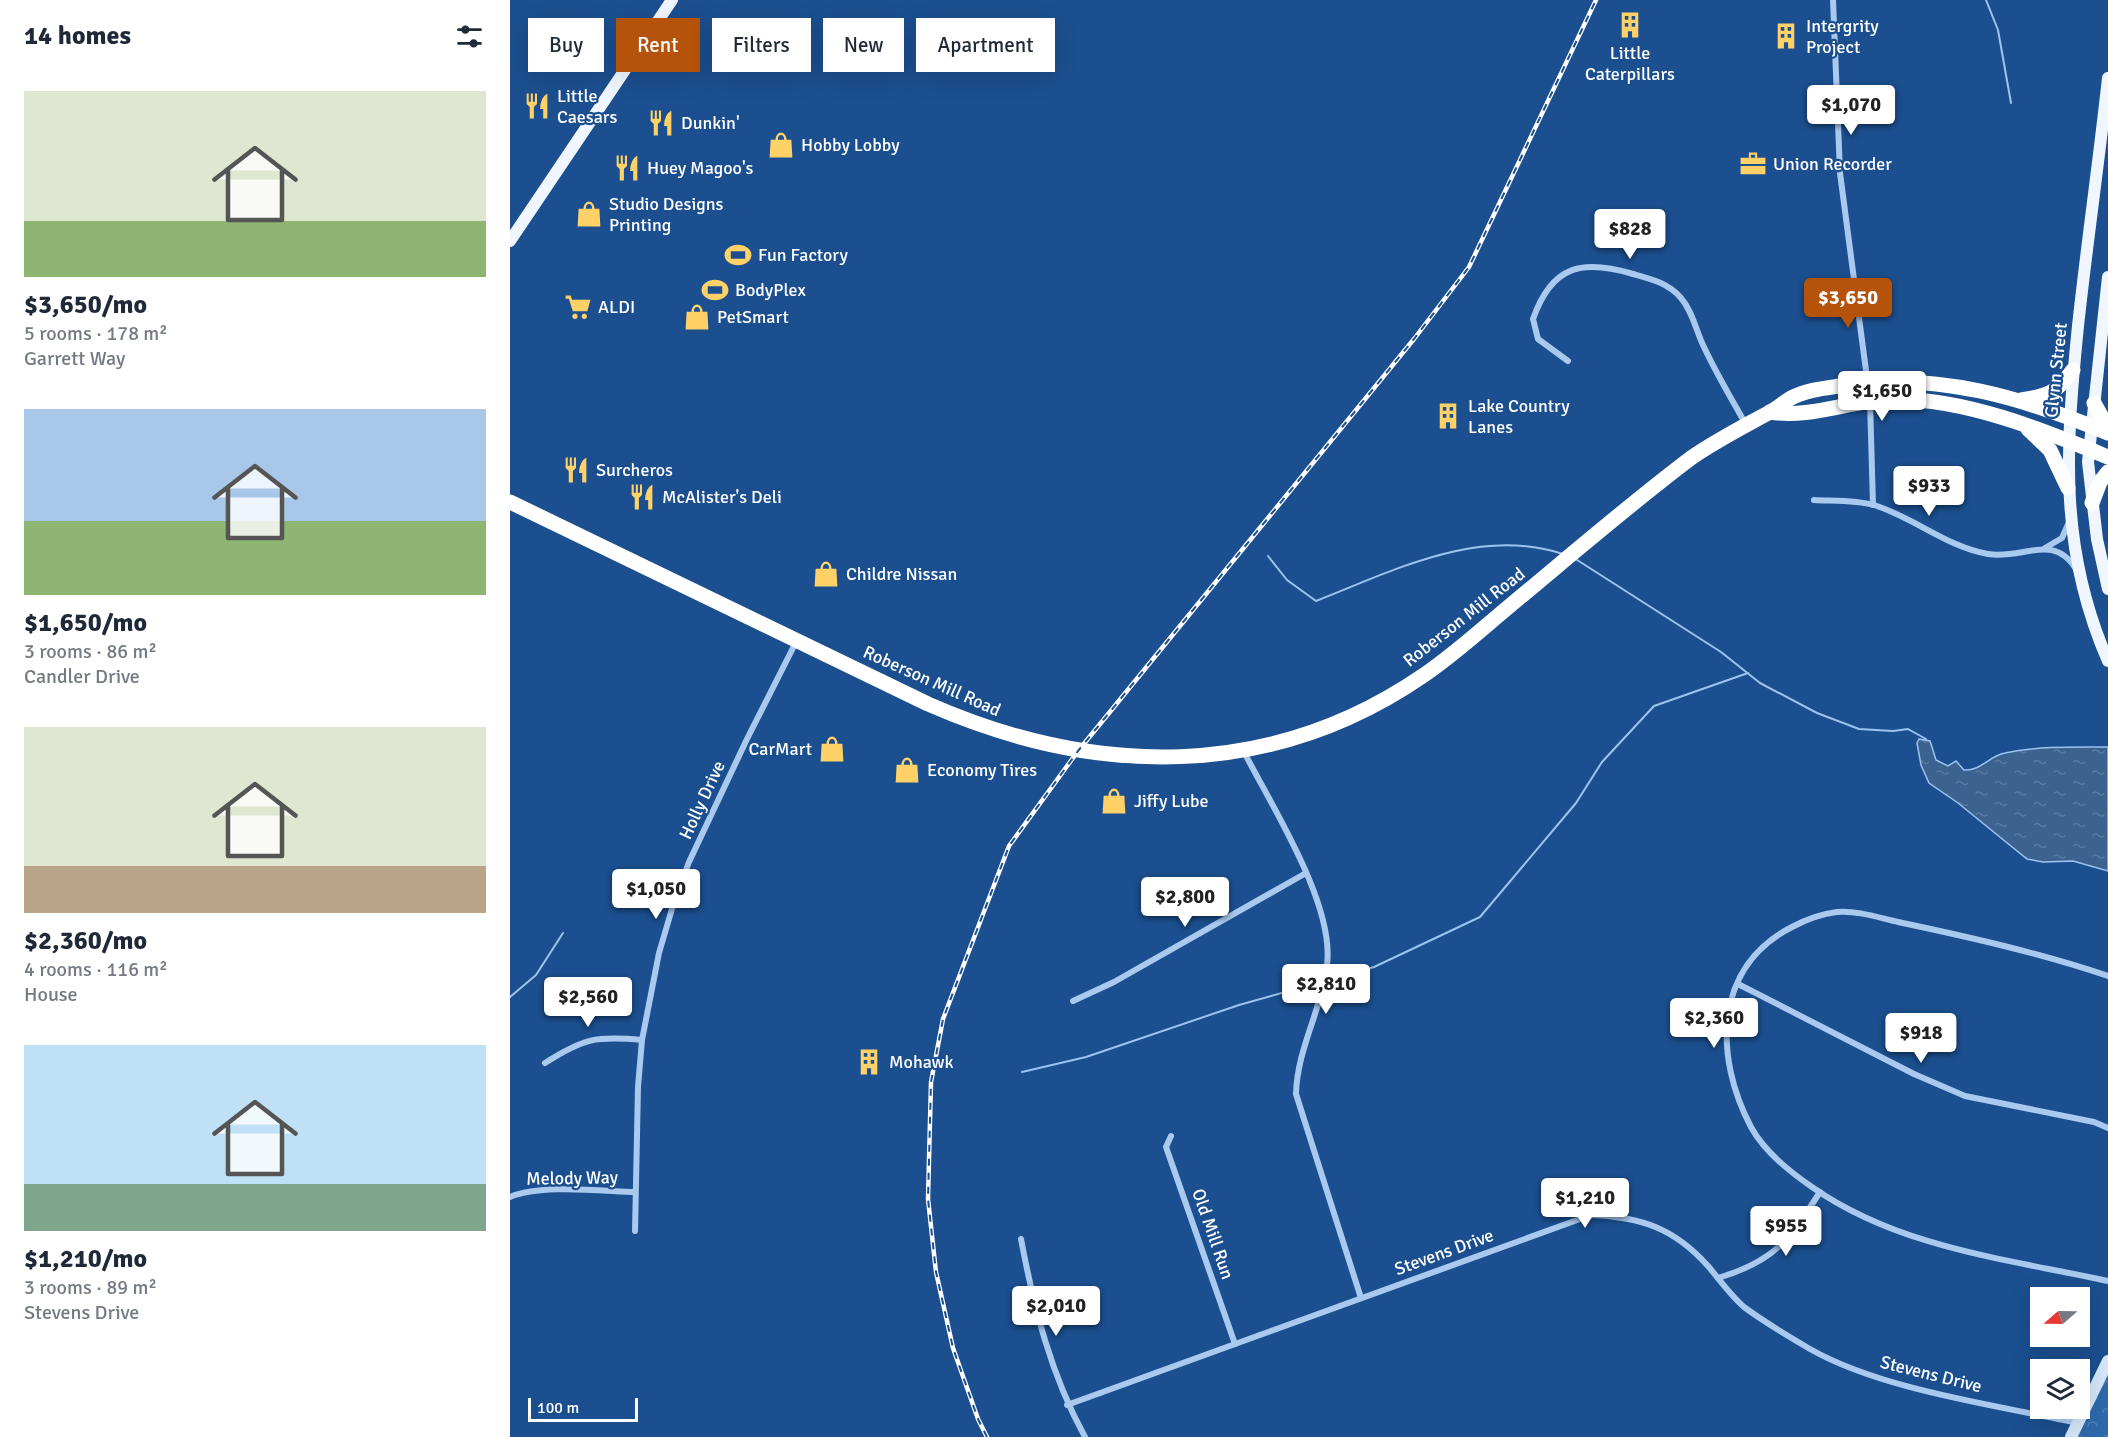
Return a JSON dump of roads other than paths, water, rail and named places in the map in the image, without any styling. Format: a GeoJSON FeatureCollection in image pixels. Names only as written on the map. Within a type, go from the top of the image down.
{"type":"FeatureCollection","features":[{"type":"Feature","properties":{"kind":"highway"},"geometry":{"type":"LineString","coordinates":[[2019,400],[2053,393],[2060,388],[2073,370]]}},
{"type":"Feature","properties":{"kind":"highway","name":"Roberson Mill Road"},"geometry":{"type":"LineString","coordinates":[[510,502],[959,718],[1035,742],[1097,754],[1144,758],[1190,758],[1243,750],[1326,727],[1365,709],[1413,682],[1459,649],[1665,477],[1746,423],[1770,412],[1792,397],[1815,389],[1867,382],[1933,382],[1976,389],[2019,400],[2108,434]]}},
{"type":"Feature","properties":{"kind":"highway","name":"Roberson Mill Road"},"geometry":{"type":"LineString","coordinates":[[1770,412],[1790,416],[1893,399],[1936,404],[2021,424],[2108,457]]}},
{"type":"Feature","properties":{"kind":"highway"},"geometry":{"type":"LineString","coordinates":[[2094,403],[2108,428]]}},
{"type":"Feature","properties":{"kind":"highway"},"geometry":{"type":"LineString","coordinates":[[2021,424],[2050,450],[2068,488]]}},
{"type":"Feature","properties":{"kind":"highway"},"geometry":{"type":"LineString","coordinates":[[2092,503],[2100,482],[2108,471]]}},
{"type":"Feature","properties":{"kind":"main road"},"geometry":{"type":"LineString","coordinates":[[510,241],[672,0]]}},
{"type":"Feature","properties":{"kind":"main road","name":"Glynn Street"},"geometry":{"type":"LineString","coordinates":[[2108,78],[2082,285],[2067,441],[2070,519],[2079,573],[2091,620],[2108,661]]}},
{"type":"Feature","properties":{"kind":"main road"},"geometry":{"type":"LineString","coordinates":[[2108,277],[2088,449],[2092,503],[2108,589]]}},
{"type":"Feature","properties":{"kind":"main road"},"geometry":{"type":"LineString","coordinates":[[2071,1437],[2108,1361]]}},
{"type":"Feature","properties":{"kind":"street"},"geometry":{"type":"LineString","coordinates":[[1833,0],[1840,173],[1870,401],[1873,505]]}},
{"type":"Feature","properties":{"kind":"street"},"geometry":{"type":"LineString","coordinates":[[1568,361],[1538,339],[1533,319],[1545,292],[1557,280],[1566,273],[1592,265],[1604,266],[1660,282],[1671,288],[1687,306],[1704,349],[1746,423]]}},
{"type":"Feature","properties":{"kind":"street"},"geometry":{"type":"LineString","coordinates":[[1814,500],[1873,505],[1974,551],[2007,555],[2045,548],[2062,538],[2070,519]]}},
{"type":"Feature","properties":{"kind":"street"},"geometry":{"type":"LineString","coordinates":[[2045,548],[2062,552],[2079,573]]}},
{"type":"Feature","properties":{"kind":"street","name":"Holly Drive"},"geometry":{"type":"LineString","coordinates":[[635,1231],[642,1040],[659,953],[674,902],[747,739],[798,640]]}},
{"type":"Feature","properties":{"kind":"street"},"geometry":{"type":"LineString","coordinates":[[1243,750],[1306,873],[1326,926],[1327,965],[1296,1074],[1296,1094],[1361,1298]]}},
{"type":"Feature","properties":{"kind":"street"},"geometry":{"type":"LineString","coordinates":[[1073,1001],[1114,982],[1306,873]]}},
{"type":"Feature","properties":{"kind":"street"},"geometry":{"type":"LineString","coordinates":[[2108,976],[2004,946],[1840,911],[1814,915],[1773,936],[1747,963],[1727,1012],[1726,1052],[1732,1086],[1752,1129],[1770,1152],[1820,1192],[1885,1227],[1944,1247],[2108,1281]]}},
{"type":"Feature","properties":{"kind":"street"},"geometry":{"type":"LineString","coordinates":[[1738,984],[1914,1074],[1965,1096],[2094,1122],[2108,1128]]}},
{"type":"Feature","properties":{"kind":"street"},"geometry":{"type":"LineString","coordinates":[[545,1063],[580,1042],[607,1037],[642,1040]]}},
{"type":"Feature","properties":{"kind":"street","name":"Old Mill Run"},"geometry":{"type":"LineString","coordinates":[[1172,1136],[1166,1147],[1235,1344]]}},
{"type":"Feature","properties":{"kind":"street","name":"Melody Way"},"geometry":{"type":"LineString","coordinates":[[510,1197],[550,1191],[636,1192]]}},
{"type":"Feature","properties":{"kind":"street"},"geometry":{"type":"LineString","coordinates":[[1718,1278],[1745,1269],[1772,1255],[1788,1238],[1820,1192]]}},
{"type":"Feature","properties":{"kind":"street","name":"Stevens Drive"},"geometry":{"type":"LineString","coordinates":[[1067,1405],[1591,1215],[1622,1216],[1654,1225],[1677,1236],[1743,1306],[1811,1350],[1878,1377],[2077,1422]]}},
{"type":"Feature","properties":{"kind":"street"},"geometry":{"type":"LineString","coordinates":[[1021,1239],[1032,1295],[1067,1405],[1085,1437]]}},
{"type":"Feature","properties":{"kind":"water"},"geometry":{"type":"Polygon","coordinates":[[[1919,739],[1930,741],[1936,760],[1948,766],[1956,761],[1964,770],[1975,768],[1999,755],[2030,749],[2108,747],[2108,871],[2073,861],[2043,862],[2027,859],[1958,803],[1929,783],[1921,765],[1917,743],[1919,739]]]}},
{"type":"Feature","properties":{"kind":"waterway"},"geometry":{"type":"LineString","coordinates":[[1986,0],[1998,30],[2011,103]]}},
{"type":"Feature","properties":{"kind":"waterway"},"geometry":{"type":"LineString","coordinates":[[1268,556],[1287,580],[1316,601],[1406,566],[1468,549],[1499,545],[1531,547],[1563,554]]}},
{"type":"Feature","properties":{"kind":"waterway"},"geometry":{"type":"LineString","coordinates":[[1574,558],[1721,652],[1760,683],[1817,713],[1859,729],[1893,731],[1908,729],[1926,739]]}},
{"type":"Feature","properties":{"kind":"waterway"},"geometry":{"type":"LineString","coordinates":[[1022,1072],[1086,1057],[1239,1005],[1374,967],[1480,917],[1576,803],[1602,762],[1654,706],[1748,673]]}},
{"type":"Feature","properties":{"kind":"waterway"},"geometry":{"type":"LineString","coordinates":[[510,997],[536,975],[563,933]]}},
{"type":"Feature","properties":{"kind":"railway"},"geometry":{"type":"LineString","coordinates":[[987,1437],[978,1419],[953,1348],[936,1272],[928,1199],[931,1082],[943,1019],[1009,846],[1078,751],[1414,339],[1469,267],[1596,0]]}},
{"type":"Feature","properties":{"kind":"place","name":"Little Caterpillars"},"geometry":{"type":"Point","coordinates":[1630,25]}},
{"type":"Feature","properties":{"kind":"place","name":"Intergrity Project"},"geometry":{"type":"Point","coordinates":[1786,36]}},
{"type":"Feature","properties":{"kind":"place","name":"Little Caesars"},"geometry":{"type":"Point","coordinates":[537,106]}},
{"type":"Feature","properties":{"kind":"place","name":"Dunkin'"},"geometry":{"type":"Point","coordinates":[661,123]}},
{"type":"Feature","properties":{"kind":"place","name":"Hobby Lobby"},"geometry":{"type":"Point","coordinates":[781,145]}},
{"type":"Feature","properties":{"kind":"place","name":"Union Recorder"},"geometry":{"type":"Point","coordinates":[1753,164]}},
{"type":"Feature","properties":{"kind":"place","name":"Huey Magoo's"},"geometry":{"type":"Point","coordinates":[627,168]}},
{"type":"Feature","properties":{"kind":"place","name":"Studio Designs Printing"},"geometry":{"type":"Point","coordinates":[589,214]}},
{"type":"Feature","properties":{"kind":"place","name":"Fun Factory"},"geometry":{"type":"Point","coordinates":[738,255]}},
{"type":"Feature","properties":{"kind":"place","name":"BodyPlex"},"geometry":{"type":"Point","coordinates":[715,290]}},
{"type":"Feature","properties":{"kind":"place","name":"ALDI"},"geometry":{"type":"Point","coordinates":[578,307]}},
{"type":"Feature","properties":{"kind":"place","name":"PetSmart"},"geometry":{"type":"Point","coordinates":[697,317]}},
{"type":"Feature","properties":{"kind":"place","name":"Lake Country Lanes"},"geometry":{"type":"Point","coordinates":[1448,416]}},
{"type":"Feature","properties":{"kind":"place","name":"Surcheros"},"geometry":{"type":"Point","coordinates":[576,470]}},
{"type":"Feature","properties":{"kind":"place","name":"McAlister's Deli"},"geometry":{"type":"Point","coordinates":[642,497]}},
{"type":"Feature","properties":{"kind":"place","name":"Childre Nissan"},"geometry":{"type":"Point","coordinates":[826,574]}},
{"type":"Feature","properties":{"kind":"place","name":"CarMart"},"geometry":{"type":"Point","coordinates":[832,749]}},
{"type":"Feature","properties":{"kind":"place","name":"Economy Tires"},"geometry":{"type":"Point","coordinates":[907,770]}},
{"type":"Feature","properties":{"kind":"place","name":"Jiffy Lube"},"geometry":{"type":"Point","coordinates":[1114,801]}},
{"type":"Feature","properties":{"kind":"place","name":"Mohawk"},"geometry":{"type":"Point","coordinates":[869,1062]}}]}
